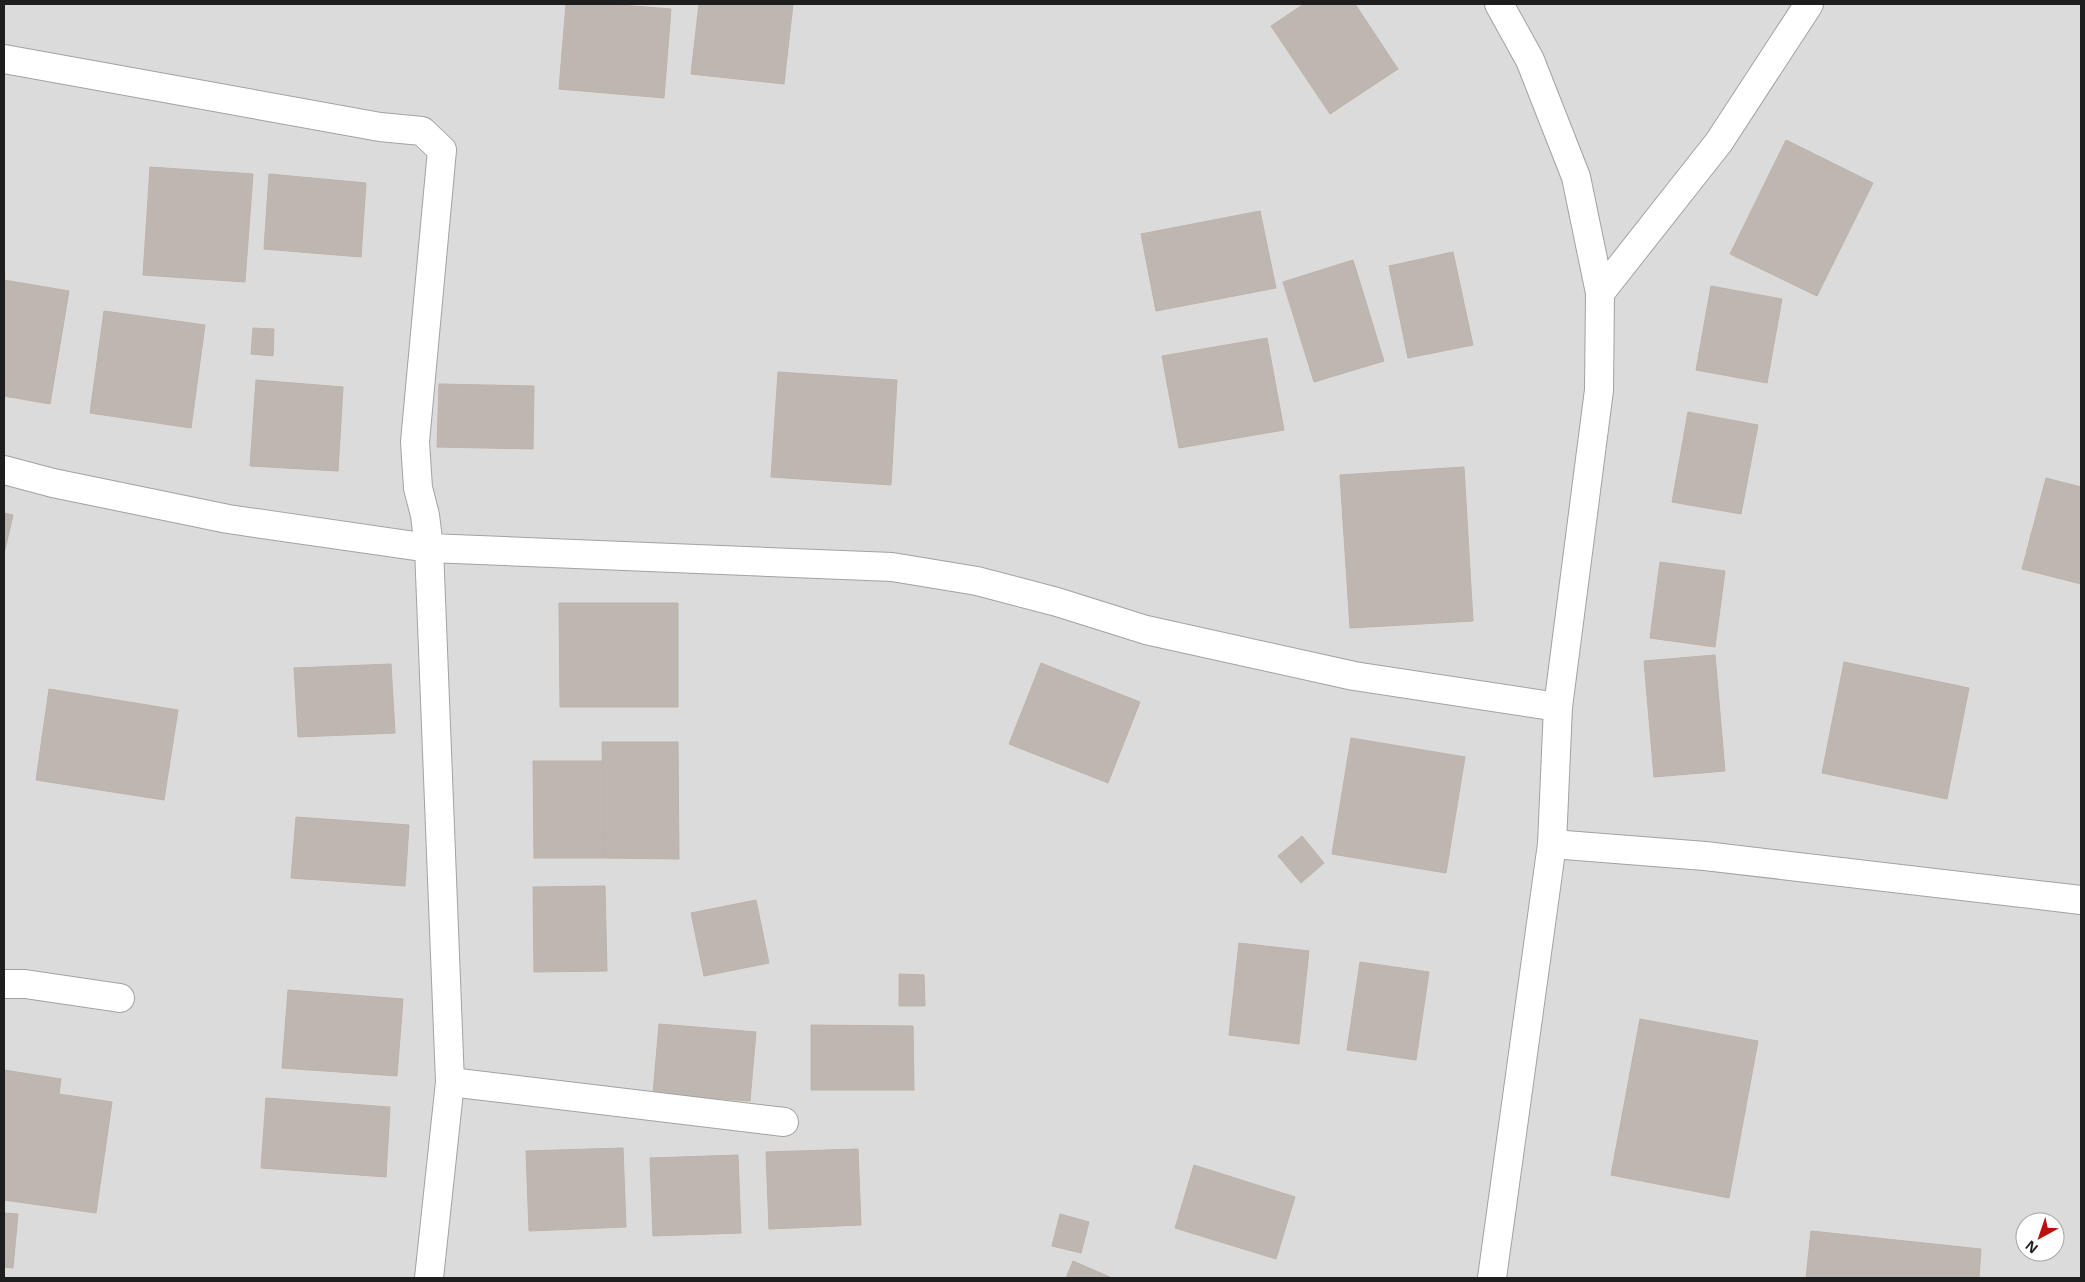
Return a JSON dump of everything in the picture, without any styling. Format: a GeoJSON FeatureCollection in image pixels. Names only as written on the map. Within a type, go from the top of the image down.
{"type":"FeatureCollection","features":[{"type":"Feature","properties":{"kind":"street"},"geometry":{"type":"LineString","coordinates":[[1492,1278],[1552,844],[1558,707],[1599,390],[1600,293],[1576,177],[1530,60],[1499,4]]}},
{"type":"Feature","properties":{"kind":"street"},"geometry":{"type":"LineString","coordinates":[[1600,293],[1719,142],[1809,4]]}},
{"type":"Feature","properties":{"kind":"street"},"geometry":{"type":"LineString","coordinates":[[4,59],[380,127],[422,131],[442,150],[415,442],[418,488],[425,515],[429,548],[450,1082],[429,1278]]}},
{"type":"Feature","properties":{"kind":"street"},"geometry":{"type":"LineString","coordinates":[[4,470],[53,483],[228,519],[429,548],[892,567],[977,581],[1057,602],[1146,630],[1354,676],[1558,707]]}},
{"type":"Feature","properties":{"kind":"street"},"geometry":{"type":"LineString","coordinates":[[1552,844],[1705,856],[2081,900]]}},
{"type":"Feature","properties":{"kind":"street"},"geometry":{"type":"LineString","coordinates":[[4,984],[24,984],[120,998]]}},
{"type":"Feature","properties":{"kind":"street"},"geometry":{"type":"LineString","coordinates":[[450,1082],[784,1122]]}},
{"type":"Feature","properties":{"kind":"shaded area"},"geometry":{"type":"Polygon","coordinates":[[[4,4],[2081,4],[2081,1278],[4,1278],[4,4]]]}},
{"type":"Feature","properties":{"kind":"building"},"geometry":{"type":"Polygon","coordinates":[[[566,4],[608,4],[671,9],[664,98],[559,89],[566,4]]]}},
{"type":"Feature","properties":{"kind":"building"},"geometry":{"type":"Polygon","coordinates":[[[699,4],[793,4],[784,84],[691,74],[699,4]]]}},
{"type":"Feature","properties":{"kind":"building"},"geometry":{"type":"Polygon","coordinates":[[[1304,4],[1355,4],[1398,69],[1330,114],[1271,26],[1304,4]]]}},
{"type":"Feature","properties":{"kind":"building"},"geometry":{"type":"Polygon","coordinates":[[[1786,140],[1873,183],[1817,296],[1730,254],[1786,140]]]}},
{"type":"Feature","properties":{"kind":"building"},"geometry":{"type":"Polygon","coordinates":[[[150,167],[253,174],[245,282],[143,275],[150,167]]]}},
{"type":"Feature","properties":{"kind":"building"},"geometry":{"type":"Polygon","coordinates":[[[269,174],[366,183],[361,257],[264,249],[269,174]]]}},
{"type":"Feature","properties":{"kind":"building"},"geometry":{"type":"Polygon","coordinates":[[[1260,211],[1276,288],[1156,311],[1141,234],[1260,211]]]}},
{"type":"Feature","properties":{"kind":"building"},"geometry":{"type":"Polygon","coordinates":[[[1453,252],[1473,345],[1408,358],[1389,266],[1453,252]]]}},
{"type":"Feature","properties":{"kind":"building"},"geometry":{"type":"Polygon","coordinates":[[[1353,260],[1384,361],[1314,382],[1283,282],[1353,260]]]}},
{"type":"Feature","properties":{"kind":"building"},"geometry":{"type":"Polygon","coordinates":[[[4,280],[69,291],[50,404],[4,396],[4,280]]]}},
{"type":"Feature","properties":{"kind":"building"},"geometry":{"type":"Polygon","coordinates":[[[1711,286],[1782,299],[1767,383],[1696,370],[1711,286]]]}},
{"type":"Feature","properties":{"kind":"building"},"geometry":{"type":"Polygon","coordinates":[[[104,311],[205,325],[191,428],[90,413],[104,311]]]}},
{"type":"Feature","properties":{"kind":"building"},"geometry":{"type":"Polygon","coordinates":[[[253,328],[274,329],[273,356],[251,354],[253,328]]]}},
{"type":"Feature","properties":{"kind":"building"},"geometry":{"type":"Polygon","coordinates":[[[1267,338],[1284,430],[1179,448],[1162,356],[1267,338]]]}},
{"type":"Feature","properties":{"kind":"building"},"geometry":{"type":"Polygon","coordinates":[[[778,372],[897,380],[891,485],[771,477],[778,372]]]}},
{"type":"Feature","properties":{"kind":"building"},"geometry":{"type":"Polygon","coordinates":[[[256,380],[343,387],[338,471],[250,466],[256,380]]]}},
{"type":"Feature","properties":{"kind":"building"},"geometry":{"type":"Polygon","coordinates":[[[439,384],[534,386],[533,449],[437,447],[439,384]]]}},
{"type":"Feature","properties":{"kind":"building"},"geometry":{"type":"Polygon","coordinates":[[[1688,412],[1758,425],[1741,514],[1672,502],[1688,412]]]}},
{"type":"Feature","properties":{"kind":"building"},"geometry":{"type":"Polygon","coordinates":[[[1464,467],[1473,621],[1350,628],[1340,475],[1464,467]]]}},
{"type":"Feature","properties":{"kind":"building"},"geometry":{"type":"Polygon","coordinates":[[[2046,478],[2081,487],[2081,584],[2022,569],[2046,478]]]}},
{"type":"Feature","properties":{"kind":"building"},"geometry":{"type":"Polygon","coordinates":[[[4,513],[13,515],[4,554],[4,513]]]}},
{"type":"Feature","properties":{"kind":"building"},"geometry":{"type":"Polygon","coordinates":[[[1660,562],[1725,571],[1715,647],[1650,638],[1660,562]]]}},
{"type":"Feature","properties":{"kind":"building"},"geometry":{"type":"Polygon","coordinates":[[[559,603],[678,603],[678,707],[560,707],[559,603]]]}},
{"type":"Feature","properties":{"kind":"building"},"geometry":{"type":"Polygon","coordinates":[[[1715,655],[1725,771],[1654,777],[1644,661],[1715,655]]]}},
{"type":"Feature","properties":{"kind":"building"},"geometry":{"type":"Polygon","coordinates":[[[1844,662],[1969,688],[1947,799],[1822,773],[1844,662]]]}},
{"type":"Feature","properties":{"kind":"building"},"geometry":{"type":"Polygon","coordinates":[[[1041,663],[1140,702],[1108,783],[1009,744],[1041,663]]]}},
{"type":"Feature","properties":{"kind":"building"},"geometry":{"type":"Polygon","coordinates":[[[391,664],[395,733],[298,737],[294,668],[391,664]]]}},
{"type":"Feature","properties":{"kind":"building"},"geometry":{"type":"Polygon","coordinates":[[[49,689],[178,710],[164,800],[36,780],[49,689]]]}},
{"type":"Feature","properties":{"kind":"building"},"geometry":{"type":"Polygon","coordinates":[[[1351,738],[1465,757],[1446,873],[1332,854],[1351,738]]]}},
{"type":"Feature","properties":{"kind":"building"},"geometry":{"type":"Polygon","coordinates":[[[602,742],[678,742],[679,859],[604,858],[602,742]]]}},
{"type":"Feature","properties":{"kind":"building"},"geometry":{"type":"Polygon","coordinates":[[[533,761],[603,761],[604,858],[534,858],[533,761]]]}},
{"type":"Feature","properties":{"kind":"building"},"geometry":{"type":"Polygon","coordinates":[[[296,817],[409,825],[405,886],[291,878],[296,817]]]}},
{"type":"Feature","properties":{"kind":"building"},"geometry":{"type":"Polygon","coordinates":[[[1302,836],[1324,863],[1301,883],[1278,856],[1302,836]]]}},
{"type":"Feature","properties":{"kind":"building"},"geometry":{"type":"Polygon","coordinates":[[[605,886],[607,971],[534,972],[533,887],[605,886]]]}},
{"type":"Feature","properties":{"kind":"building"},"geometry":{"type":"Polygon","coordinates":[[[756,900],[769,963],[704,976],[691,913],[756,900]]]}},
{"type":"Feature","properties":{"kind":"building"},"geometry":{"type":"Polygon","coordinates":[[[1239,943],[1309,951],[1299,1044],[1229,1035],[1239,943]]]}},
{"type":"Feature","properties":{"kind":"building"},"geometry":{"type":"Polygon","coordinates":[[[1360,962],[1429,972],[1416,1060],[1347,1050],[1360,962]]]}},
{"type":"Feature","properties":{"kind":"building"},"geometry":{"type":"Polygon","coordinates":[[[899,974],[924,975],[925,1006],[899,1006],[899,974]]]}},
{"type":"Feature","properties":{"kind":"building"},"geometry":{"type":"Polygon","coordinates":[[[288,990],[403,999],[397,1076],[282,1068],[288,990]]]}},
{"type":"Feature","properties":{"kind":"building"},"geometry":{"type":"Polygon","coordinates":[[[1640,1019],[1758,1041],[1729,1198],[1611,1175],[1640,1019]]]}},
{"type":"Feature","properties":{"kind":"building"},"geometry":{"type":"Polygon","coordinates":[[[659,1024],[756,1032],[750,1101],[653,1094],[659,1024]]]}},
{"type":"Feature","properties":{"kind":"building"},"geometry":{"type":"Polygon","coordinates":[[[811,1025],[913,1026],[914,1090],[811,1090],[811,1025]]]}},
{"type":"Feature","properties":{"kind":"building"},"geometry":{"type":"Polygon","coordinates":[[[4,1070],[61,1079],[59,1094],[112,1102],[96,1213],[4,1200],[4,1070]]]}},
{"type":"Feature","properties":{"kind":"building"},"geometry":{"type":"Polygon","coordinates":[[[266,1098],[390,1107],[386,1177],[261,1168],[266,1098]]]}},
{"type":"Feature","properties":{"kind":"building"},"geometry":{"type":"Polygon","coordinates":[[[623,1148],[626,1227],[529,1231],[526,1151],[623,1148]]]}},
{"type":"Feature","properties":{"kind":"building"},"geometry":{"type":"Polygon","coordinates":[[[858,1149],[861,1225],[769,1229],[766,1152],[858,1149]]]}},
{"type":"Feature","properties":{"kind":"building"},"geometry":{"type":"Polygon","coordinates":[[[738,1155],[741,1233],[653,1236],[650,1158],[738,1155]]]}},
{"type":"Feature","properties":{"kind":"building"},"geometry":{"type":"Polygon","coordinates":[[[1194,1165],[1295,1197],[1276,1259],[1175,1228],[1194,1165]]]}},
{"type":"Feature","properties":{"kind":"building"},"geometry":{"type":"Polygon","coordinates":[[[4,1213],[18,1214],[13,1268],[4,1267],[4,1213]]]}},
{"type":"Feature","properties":{"kind":"building"},"geometry":{"type":"Polygon","coordinates":[[[1060,1214],[1089,1222],[1081,1253],[1052,1246],[1060,1214]]]}},
{"type":"Feature","properties":{"kind":"building"},"geometry":{"type":"Polygon","coordinates":[[[1811,1231],[1981,1249],[1979,1278],[1806,1278],[1811,1231]]]}},
{"type":"Feature","properties":{"kind":"building"},"geometry":{"type":"Polygon","coordinates":[[[1073,1261],[1112,1278],[1066,1278],[1073,1261]]]}}]}
